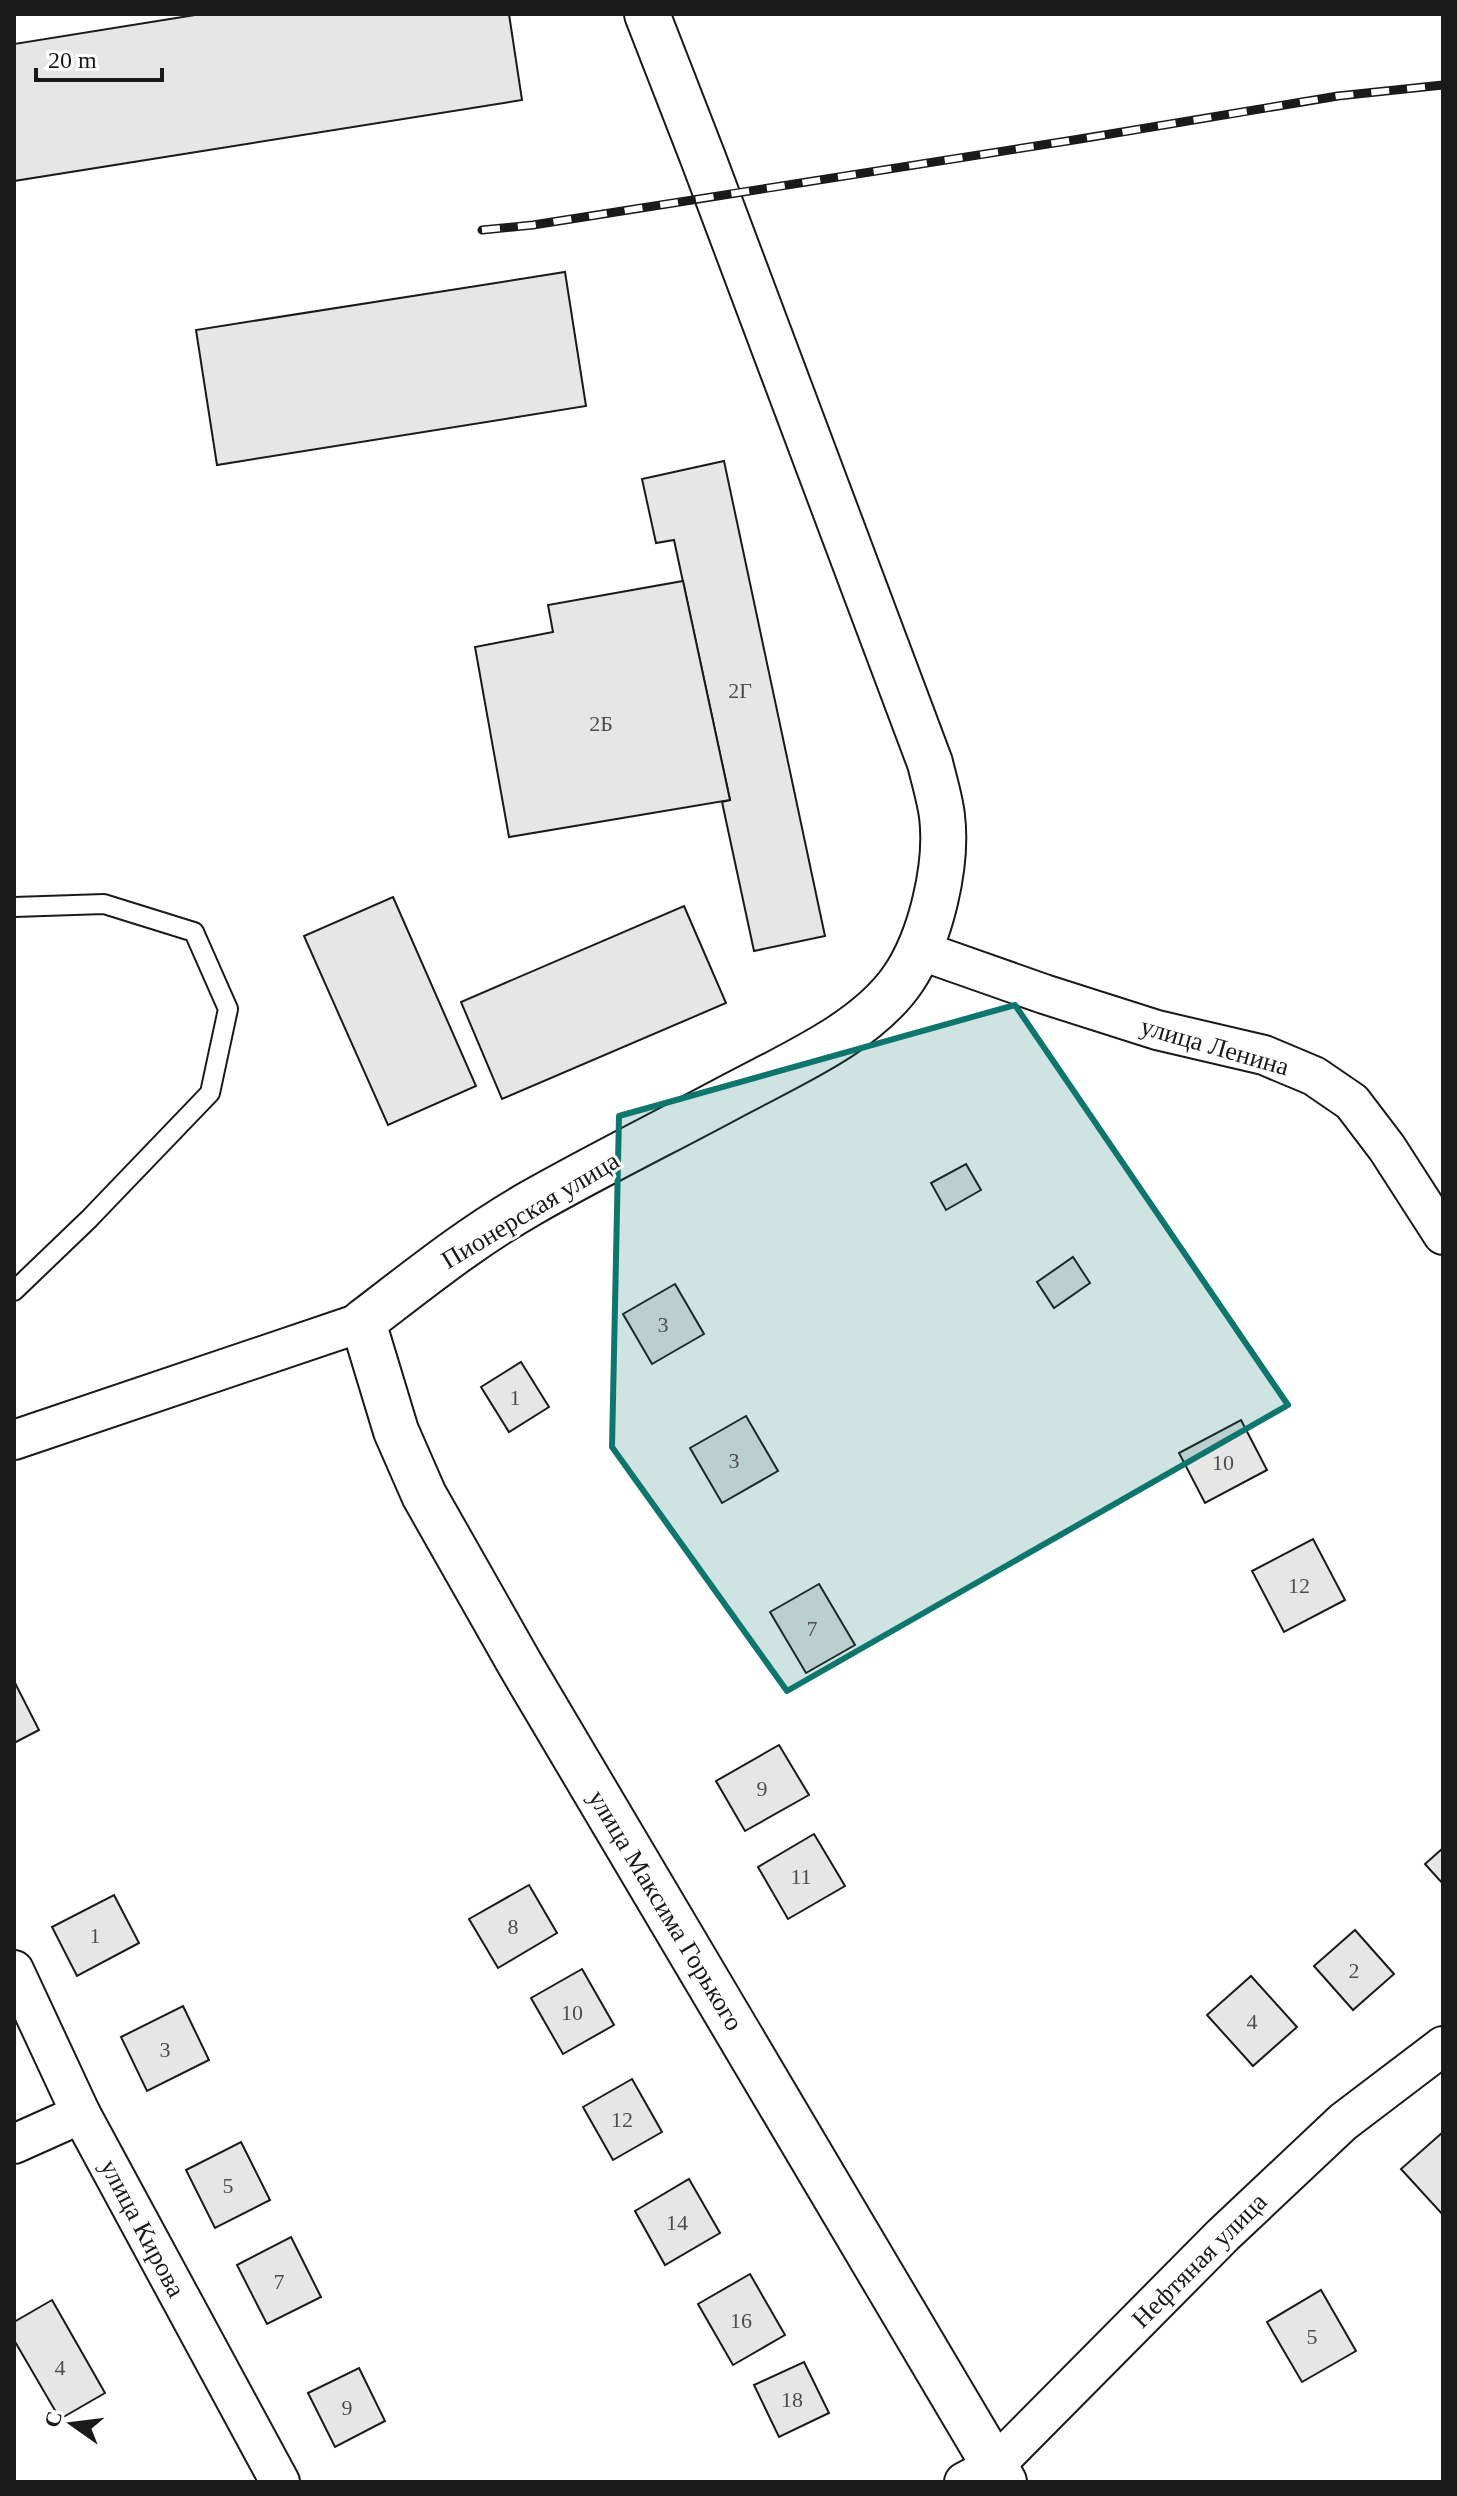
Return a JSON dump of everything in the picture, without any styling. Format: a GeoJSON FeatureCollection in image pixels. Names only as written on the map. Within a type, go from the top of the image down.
{"type":"FeatureCollection","features":[{"type":"Feature","properties":{"kind":"street","name":"Пионерская улица"},"geometry":{"type":"LineString","coordinates":[[14,1440],[363,1322],[464,1244],[530,1204],[811,1054],[846,1031],[869,1015],[902,980],[919,950],[933,907],[942,857],[942,816],[930,763],[647,14]]}},
{"type":"Feature","properties":{"kind":"street","name":"улица Ленина"},"geometry":{"type":"LineString","coordinates":[[919,950],[1157,1030],[1264,1055],[1314,1076],[1352,1102],[1387,1148],[1443,1235]]}},
{"type":"Feature","properties":{"kind":"street","name":"улица Максима Горького"},"geometry":{"type":"LineString","coordinates":[[363,1322],[396,1431],[424,1495],[987,2477]]}},
{"type":"Feature","properties":{"kind":"street","name":"улица Кирова"},"geometry":{"type":"LineString","coordinates":[[14,1970],[81,2114],[280,2482]]}},
{"type":"Feature","properties":{"kind":"street","name":"Нефтяная улица"},"geometry":{"type":"LineString","coordinates":[[987,2477],[1223,2235],[1299,2163],[1343,2122],[1443,2046]]}},
{"type":"Feature","properties":{"kind":"street"},"geometry":{"type":"LineString","coordinates":[[14,2144],[81,2114]]}},
{"type":"Feature","properties":{"kind":"lane"},"geometry":{"type":"LineString","coordinates":[[14,907],[104,904],[194,932],[228,1009],[210,1093],[89,1219],[14,1291]]}},
{"type":"Feature","properties":{"kind":"highlighted area"},"geometry":{"type":"Polygon","coordinates":[[[1015,1005],[1288,1405],[787,1691],[612,1447],[619,1116],[1015,1005]]]}},
{"type":"Feature","properties":{"kind":"building"},"geometry":{"type":"Polygon","coordinates":[[[201,14],[509,14],[522,100],[14,181],[14,44],[201,14]]]}},
{"type":"Feature","properties":{"kind":"building"},"geometry":{"type":"Polygon","coordinates":[[[565,272],[586,406],[217,465],[196,330],[565,272]]]}},
{"type":"Feature","properties":{"kind":"building"},"geometry":{"type":"Polygon","coordinates":[[[724,461],[825,936],[754,951],[722,802],[730,800],[674,540],[656,543],[642,479],[724,461]]]}},
{"type":"Feature","properties":{"kind":"building"},"geometry":{"type":"Polygon","coordinates":[[[683,581],[730,800],[509,837],[475,647],[553,632],[548,605],[683,581]]]}},
{"type":"Feature","properties":{"kind":"building"},"geometry":{"type":"Polygon","coordinates":[[[393,897],[476,1086],[388,1125],[304,936],[393,897]]]}},
{"type":"Feature","properties":{"kind":"building"},"geometry":{"type":"Polygon","coordinates":[[[684,906],[726,1003],[502,1099],[461,1002],[684,906]]]}},
{"type":"Feature","properties":{"kind":"building"},"geometry":{"type":"Polygon","coordinates":[[[966,1164],[981,1190],[946,1210],[931,1183],[966,1164]]]}},
{"type":"Feature","properties":{"kind":"building"},"geometry":{"type":"Polygon","coordinates":[[[1073,1257],[1090,1283],[1054,1308],[1037,1282],[1073,1257]]]}},
{"type":"Feature","properties":{"kind":"building"},"geometry":{"type":"Polygon","coordinates":[[[675,1284],[704,1334],[652,1364],[623,1314],[675,1284]]]}},
{"type":"Feature","properties":{"kind":"building"},"geometry":{"type":"Polygon","coordinates":[[[521,1362],[549,1407],[509,1432],[481,1387],[521,1362]]]}},
{"type":"Feature","properties":{"kind":"building"},"geometry":{"type":"Polygon","coordinates":[[[746,1416],[778,1471],[722,1503],[690,1448],[746,1416]]]}},
{"type":"Feature","properties":{"kind":"building"},"geometry":{"type":"Polygon","coordinates":[[[1241,1420],[1267,1470],[1205,1503],[1179,1453],[1241,1420]]]}},
{"type":"Feature","properties":{"kind":"building"},"geometry":{"type":"Polygon","coordinates":[[[1313,1539],[1345,1600],[1284,1632],[1252,1571],[1313,1539]]]}},
{"type":"Feature","properties":{"kind":"building"},"geometry":{"type":"Polygon","coordinates":[[[819,1584],[855,1645],[806,1673],[770,1612],[819,1584]]]}},
{"type":"Feature","properties":{"kind":"building"},"geometry":{"type":"Polygon","coordinates":[[[14,1681],[39,1730],[14,1743],[14,1681]]]}},
{"type":"Feature","properties":{"kind":"building"},"geometry":{"type":"Polygon","coordinates":[[[779,1745],[809,1795],[745,1831],[716,1781],[779,1745]]]}},
{"type":"Feature","properties":{"kind":"building"},"geometry":{"type":"Polygon","coordinates":[[[814,1834],[845,1886],[788,1919],[758,1867],[814,1834]]]}},
{"type":"Feature","properties":{"kind":"building"},"geometry":{"type":"Polygon","coordinates":[[[1443,1848],[1443,1884],[1425,1864],[1443,1848]]]}},
{"type":"Feature","properties":{"kind":"building"},"geometry":{"type":"Polygon","coordinates":[[[529,1885],[557,1933],[498,1968],[469,1919],[529,1885]]]}},
{"type":"Feature","properties":{"kind":"building"},"geometry":{"type":"Polygon","coordinates":[[[114,1895],[139,1943],[77,1976],[52,1927],[114,1895]]]}},
{"type":"Feature","properties":{"kind":"building"},"geometry":{"type":"Polygon","coordinates":[[[1355,1930],[1394,1974],[1353,2010],[1314,1966],[1355,1930]]]}},
{"type":"Feature","properties":{"kind":"building"},"geometry":{"type":"Polygon","coordinates":[[[582,1969],[614,2025],[563,2054],[531,1998],[582,1969]]]}},
{"type":"Feature","properties":{"kind":"building"},"geometry":{"type":"Polygon","coordinates":[[[1251,1976],[1297,2027],[1253,2066],[1207,2015],[1251,1976]]]}},
{"type":"Feature","properties":{"kind":"building"},"geometry":{"type":"Polygon","coordinates":[[[183,2006],[209,2060],[147,2091],[121,2037],[183,2006]]]}},
{"type":"Feature","properties":{"kind":"building"},"geometry":{"type":"Polygon","coordinates":[[[632,2079],[662,2132],[613,2160],[583,2107],[632,2079]]]}},
{"type":"Feature","properties":{"kind":"building"},"geometry":{"type":"Polygon","coordinates":[[[1443,2132],[1443,2215],[1401,2169],[1443,2132]]]}},
{"type":"Feature","properties":{"kind":"building"},"geometry":{"type":"Polygon","coordinates":[[[241,2142],[270,2200],[215,2228],[186,2170],[241,2142]]]}},
{"type":"Feature","properties":{"kind":"building"},"geometry":{"type":"Polygon","coordinates":[[[689,2179],[720,2233],[665,2265],[635,2211],[689,2179]]]}},
{"type":"Feature","properties":{"kind":"building"},"geometry":{"type":"Polygon","coordinates":[[[291,2237],[321,2297],[267,2324],[237,2265],[291,2237]]]}},
{"type":"Feature","properties":{"kind":"building"},"geometry":{"type":"Polygon","coordinates":[[[750,2274],[785,2335],[733,2365],[698,2304],[750,2274]]]}},
{"type":"Feature","properties":{"kind":"building"},"geometry":{"type":"Polygon","coordinates":[[[1321,2290],[1356,2351],[1302,2382],[1267,2322],[1321,2290]]]}},
{"type":"Feature","properties":{"kind":"building"},"geometry":{"type":"Polygon","coordinates":[[[52,2300],[105,2393],[60,2419],[14,2340],[14,2322],[52,2300]]]}},
{"type":"Feature","properties":{"kind":"building"},"geometry":{"type":"Polygon","coordinates":[[[804,2362],[829,2413],[779,2437],[754,2385],[804,2362]]]}},
{"type":"Feature","properties":{"kind":"building"},"geometry":{"type":"Polygon","coordinates":[[[359,2368],[385,2421],[335,2447],[308,2393],[359,2368]]]}},
{"type":"Feature","properties":{"kind":"railway"},"geometry":{"type":"LineString","coordinates":[[482,230],[533,225],[1338,96],[1443,85]]}}]}
